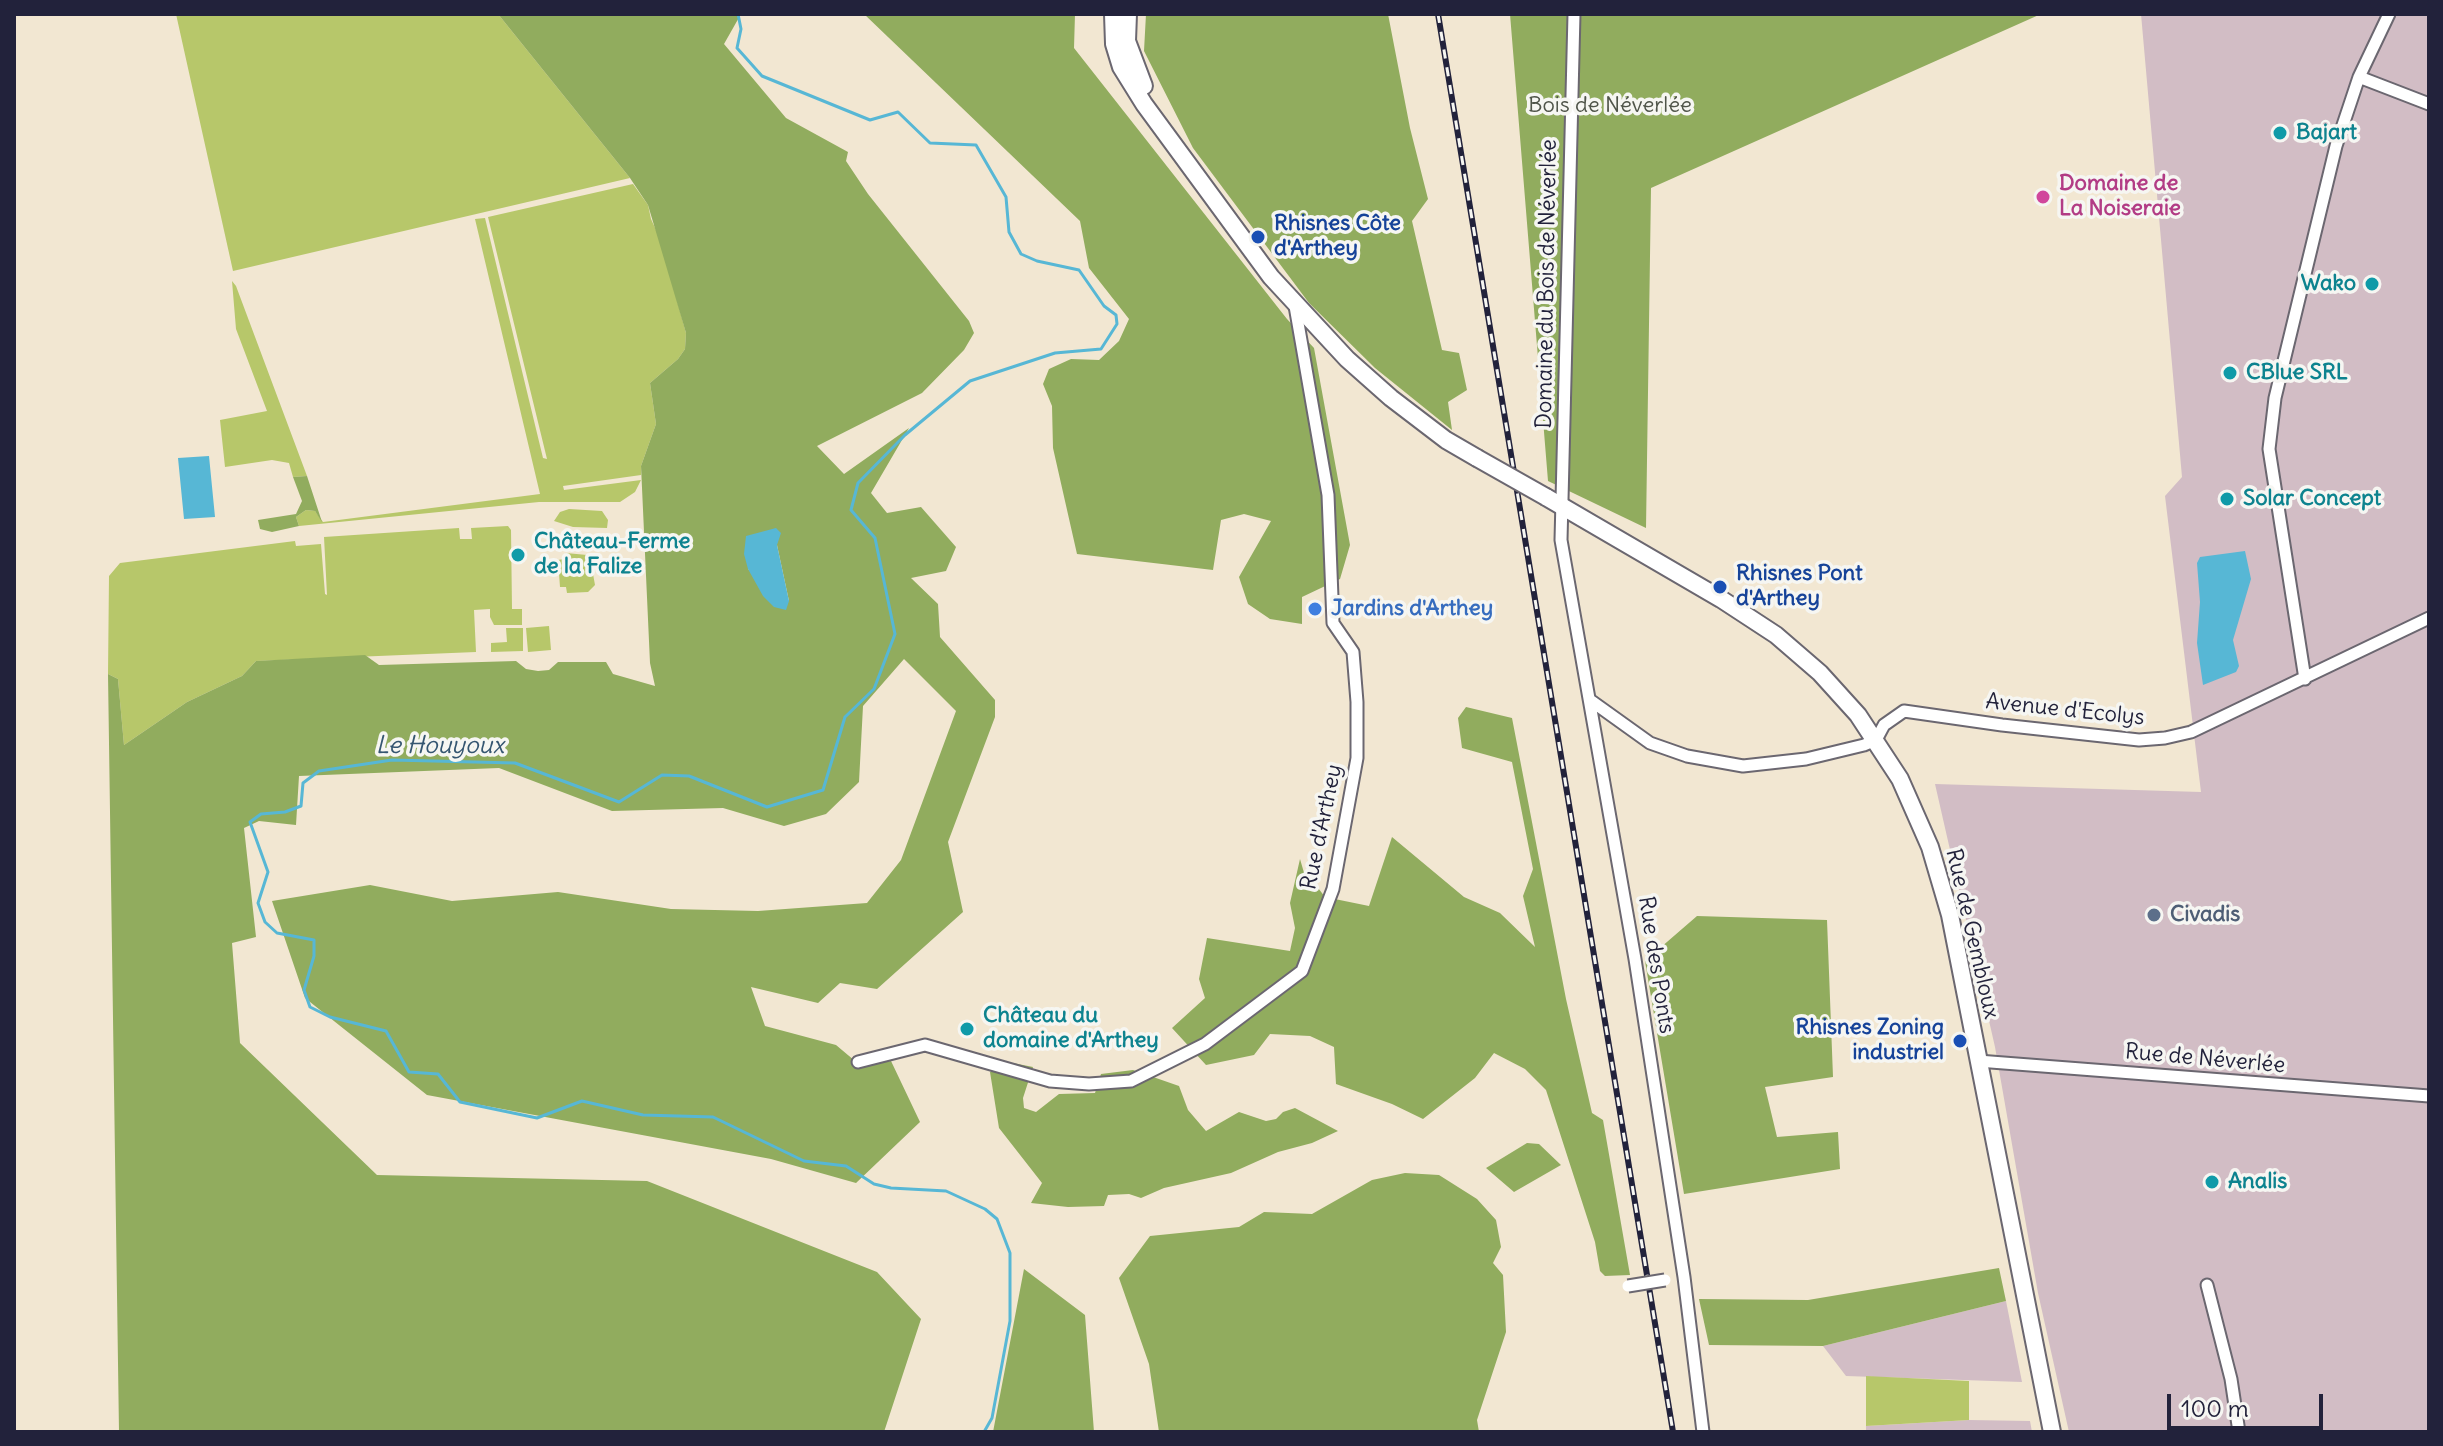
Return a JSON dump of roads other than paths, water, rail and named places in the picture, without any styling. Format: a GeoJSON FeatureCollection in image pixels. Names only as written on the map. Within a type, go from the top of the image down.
{"type":"FeatureCollection","features":[{"type":"Feature","properties":{"kind":"main road"},"geometry":{"type":"LineString","coordinates":[[1113,14],[1114,44],[1121,67],[1193,170]]}},
{"type":"Feature","properties":{"kind":"main road"},"geometry":{"type":"LineString","coordinates":[[1128,14],[1127,41],[1134,66],[1193,170]]}},
{"type":"Feature","properties":{"kind":"main road","name":"Rue de Gembloux"},"geometry":{"type":"LineString","coordinates":[[1193,170],[1295,306],[1391,398],[1446,440],[1721,599],[1776,635],[1820,673],[1876,740],[1918,816],[1950,915],[2052,1432]]}},
{"type":"Feature","properties":{"kind":"street","name":"Domaine du Bois de Néverlée"},"geometry":{"type":"LineString","coordinates":[[1562,506],[1574,14]]}},
{"type":"Feature","properties":{"kind":"street"},"geometry":{"type":"LineString","coordinates":[[2305,679],[2269,449],[2275,398],[2336,146],[2359,77],[2389,14]]}},
{"type":"Feature","properties":{"kind":"street"},"geometry":{"type":"LineString","coordinates":[[2359,77],[2429,104]]}},
{"type":"Feature","properties":{"kind":"street","name":"Rue d'Arthey"},"geometry":{"type":"LineString","coordinates":[[858,1062],[925,1045],[1050,1081],[1089,1084],[1131,1081],[1205,1044],[1302,971],[1333,889],[1357,758],[1357,702],[1353,652],[1333,623],[1328,495],[1295,306]]}},
{"type":"Feature","properties":{"kind":"street","name":"Rue des Ponts"},"geometry":{"type":"LineString","coordinates":[[1562,506],[1561,540],[1635,959],[1684,1277],[1703,1432]]}},
{"type":"Feature","properties":{"kind":"street","name":"Avenue d'Ecolys"},"geometry":{"type":"LineString","coordinates":[[1876,740],[1884,725],[1904,711],[2139,740],[2165,738],[2191,732],[2429,618]]}},
{"type":"Feature","properties":{"kind":"street"},"geometry":{"type":"LineString","coordinates":[[1590,700],[1650,743],[1687,756],[1743,766],[1806,759],[1876,740]]}},
{"type":"Feature","properties":{"kind":"street","name":"Rue de Néverlée"},"geometry":{"type":"LineString","coordinates":[[1978,1061],[2429,1096]]}},
{"type":"Feature","properties":{"kind":"street"},"geometry":{"type":"LineString","coordinates":[[1628,1286],[1684,1277]]}},
{"type":"Feature","properties":{"kind":"street"},"geometry":{"type":"LineString","coordinates":[[2207,1285],[2231,1379],[2239,1432]]}},
{"type":"Feature","properties":{"kind":"water"},"geometry":{"type":"Polygon","coordinates":[[[209,456],[215,517],[184,519],[178,458],[209,456]]]}},
{"type":"Feature","properties":{"kind":"water"},"geometry":{"type":"Polygon","coordinates":[[[776,528],[781,533],[777,545],[789,601],[786,610],[774,607],[763,596],[748,569],[744,554],[746,536],[776,528]]]}},
{"type":"Feature","properties":{"kind":"water"},"geometry":{"type":"Polygon","coordinates":[[[2245,551],[2251,579],[2233,640],[2239,666],[2236,672],[2203,685],[2197,643],[2200,602],[2197,563],[2200,557],[2245,551]]]}},
{"type":"Feature","properties":{"kind":"waterway","name":"Le Houyoux"},"geometry":{"type":"LineString","coordinates":[[738,14],[741,29],[737,48],[762,76],[870,120],[898,112],[930,143],[976,145],[1006,197],[1009,232],[1021,254],[1037,261],[1079,270],[1104,306],[1116,315],[1117,324],[1101,349],[1055,353],[970,381],[905,435],[858,483],[851,510],[875,538],[895,634],[874,689],[845,717],[823,790],[767,807],[689,776],[662,775],[619,802],[515,763],[392,760],[319,771],[303,783],[301,806],[285,812],[261,814],[250,822],[268,872],[258,903],[265,922],[277,933],[314,940],[314,956],[304,990],[310,1007],[330,1017],[386,1031],[409,1072],[438,1074],[460,1102],[537,1118],[582,1101],[643,1115],[713,1117],[804,1161],[846,1166],[874,1184],[891,1188],[946,1191],[985,1209],[997,1219],[1010,1253],[1010,1321],[992,1418],[984,1432]]}},
{"type":"Feature","properties":{"kind":"railway"},"geometry":{"type":"LineString","coordinates":[[1438,14],[1673,1432]]}},
{"type":"Feature","properties":{"kind":"place","name":"Bajart"},"geometry":{"type":"Point","coordinates":[2280,133]}},
{"type":"Feature","properties":{"kind":"place","name":"Domaine de La Noiseraie"},"geometry":{"type":"Point","coordinates":[2043,197]}},
{"type":"Feature","properties":{"kind":"place","name":"Rhisnes Côte d'Arthey"},"geometry":{"type":"Point","coordinates":[1258,237]}},
{"type":"Feature","properties":{"kind":"place","name":"Wako"},"geometry":{"type":"Point","coordinates":[2372,284]}},
{"type":"Feature","properties":{"kind":"place","name":"CBlue SRL"},"geometry":{"type":"Point","coordinates":[2230,373]}},
{"type":"Feature","properties":{"kind":"place","name":"Solar Concept"},"geometry":{"type":"Point","coordinates":[2227,499]}},
{"type":"Feature","properties":{"kind":"place","name":"Château-Ferme de la Falize"},"geometry":{"type":"Point","coordinates":[518,555]}},
{"type":"Feature","properties":{"kind":"place","name":"Rhisnes Pont d'Arthey"},"geometry":{"type":"Point","coordinates":[1720,587]}},
{"type":"Feature","properties":{"kind":"place","name":"Jardins d'Arthey"},"geometry":{"type":"Point","coordinates":[1315,609]}},
{"type":"Feature","properties":{"kind":"place","name":"Civadis"},"geometry":{"type":"Point","coordinates":[2154,915]}},
{"type":"Feature","properties":{"kind":"place","name":"Château du domaine d'Arthey"},"geometry":{"type":"Point","coordinates":[967,1029]}},
{"type":"Feature","properties":{"kind":"place","name":"Rhisnes Zoning industriel"},"geometry":{"type":"Point","coordinates":[1960,1041]}},
{"type":"Feature","properties":{"kind":"place","name":"Analis"},"geometry":{"type":"Point","coordinates":[2212,1182]}},
{"type":"Feature","properties":{"kind":"park label","name":"Bois de Néverlée"},"geometry":{"type":"Point","coordinates":[1610,106]}}]}
